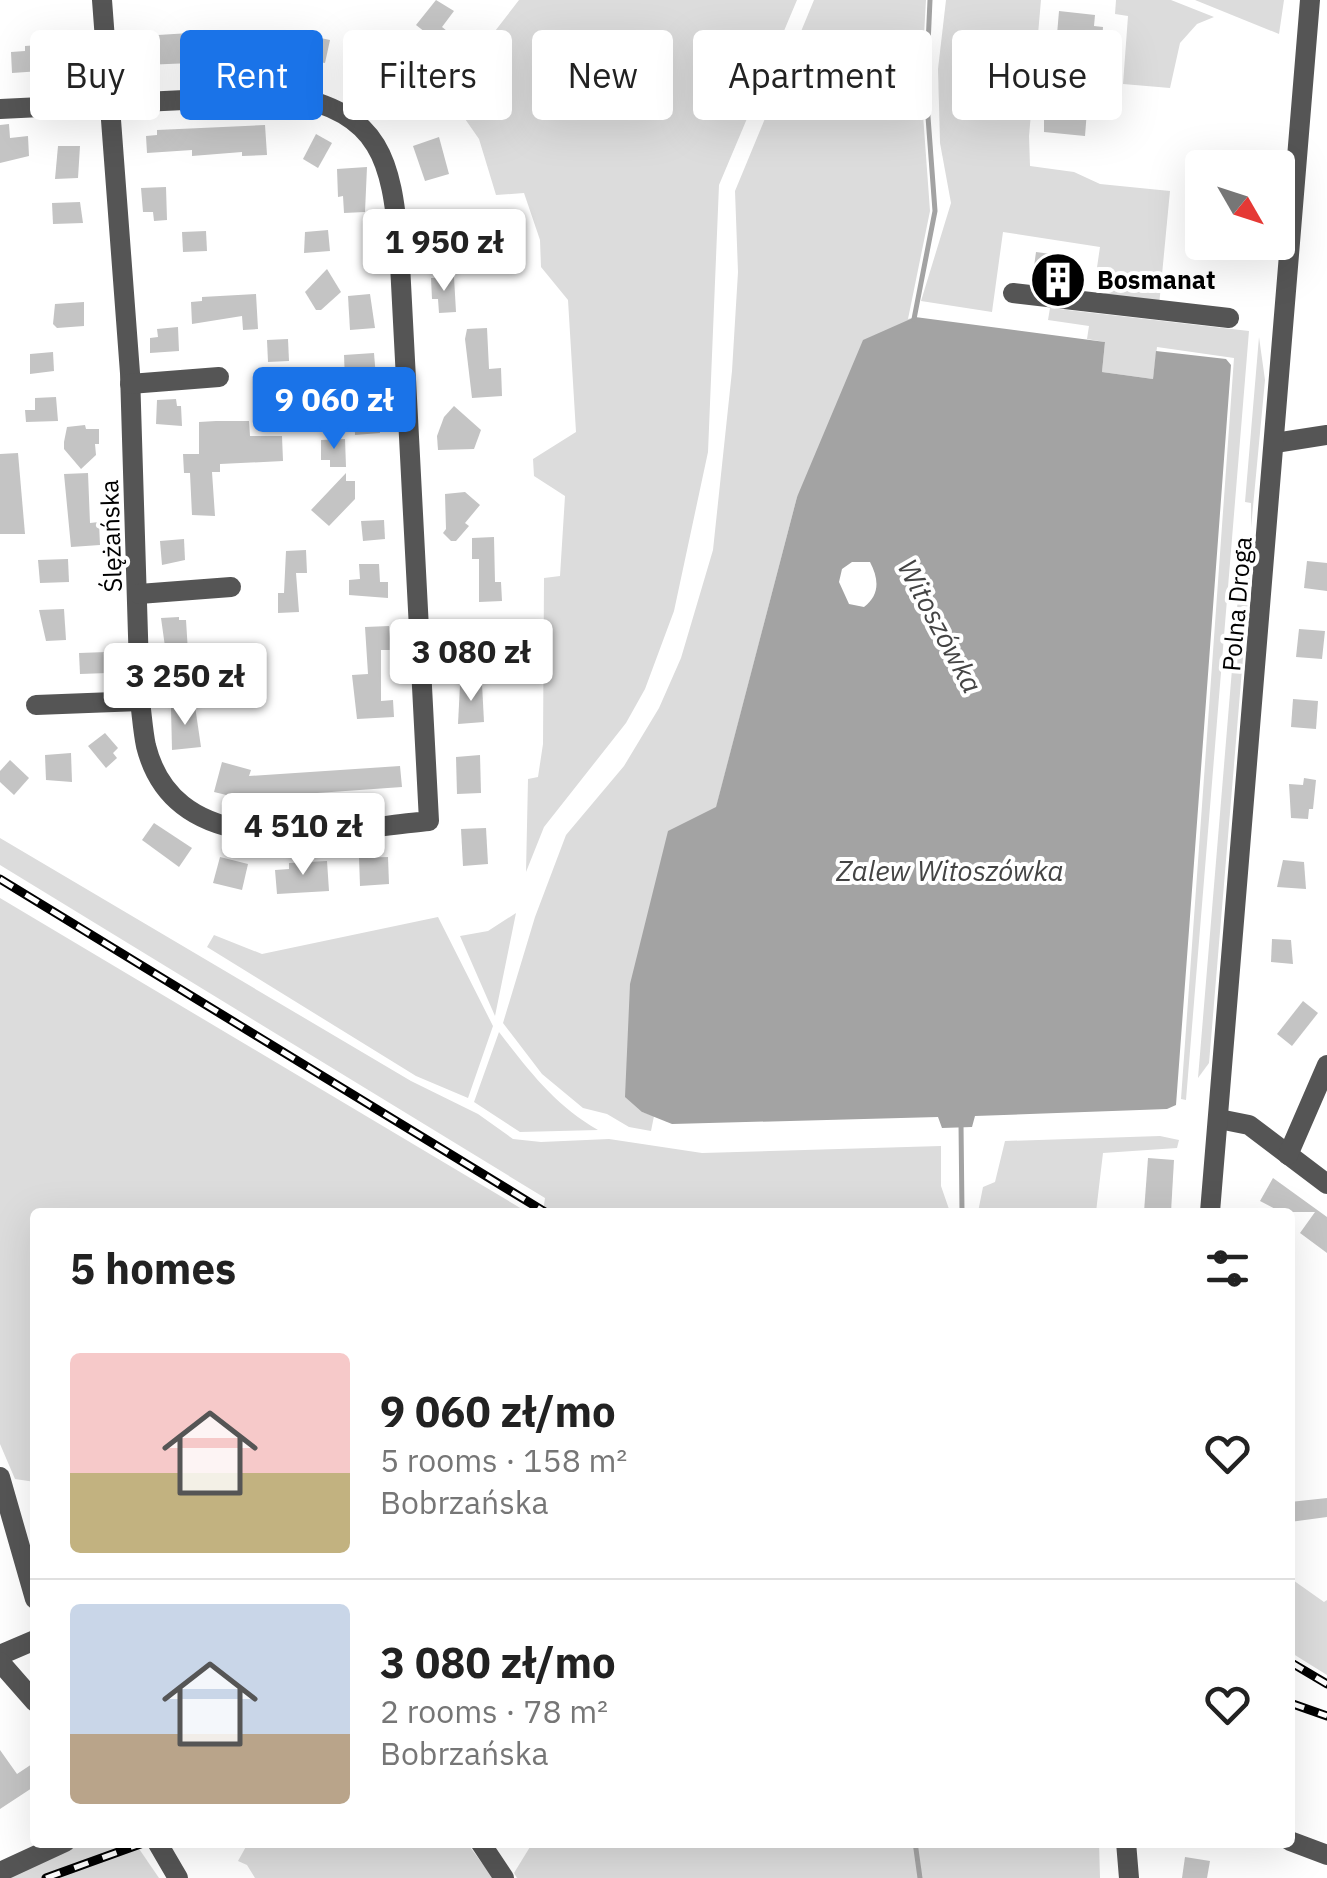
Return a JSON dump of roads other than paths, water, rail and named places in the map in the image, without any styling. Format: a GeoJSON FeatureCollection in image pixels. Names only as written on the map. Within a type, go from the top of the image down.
{"type":"FeatureCollection","features":[{"type":"Feature","properties":{"kind":"street","name":"Ślężańska"},"geometry":{"type":"LineString","coordinates":[[102,0],[104,30]]}},
{"type":"Feature","properties":{"kind":"street","name":"Polna Droga"},"geometry":{"type":"LineString","coordinates":[[1210,1208],[1315,8]]}},
{"type":"Feature","properties":{"kind":"street","name":"Ślężańska"},"geometry":{"type":"LineString","coordinates":[[109,120],[130,384],[140,701],[146,747],[163,782],[178,801],[218,827],[253,833],[297,832],[429,821],[399,246],[392,180],[381,152],[352,120],[312,99],[288,95],[160,101]]}},
{"type":"Feature","properties":{"kind":"street"},"geometry":{"type":"LineString","coordinates":[[0,109],[30,107]]}},
{"type":"Feature","properties":{"kind":"street"},"geometry":{"type":"LineString","coordinates":[[1013,293],[1229,318]]}},
{"type":"Feature","properties":{"kind":"street"},"geometry":{"type":"LineString","coordinates":[[130,384],[219,377]]}},
{"type":"Feature","properties":{"kind":"street"},"geometry":{"type":"LineString","coordinates":[[1275,443],[1327,436]]}},
{"type":"Feature","properties":{"kind":"street"},"geometry":{"type":"LineString","coordinates":[[138,594],[232,587]]}},
{"type":"Feature","properties":{"kind":"street"},"geometry":{"type":"LineString","coordinates":[[36,705],[140,701]]}},
{"type":"Feature","properties":{"kind":"street"},"geometry":{"type":"LineString","coordinates":[[1288,1155],[1327,1065]]}},
{"type":"Feature","properties":{"kind":"street"},"geometry":{"type":"LineString","coordinates":[[1219,1119],[1249,1126],[1327,1184]]}},
{"type":"Feature","properties":{"kind":"street"},"geometry":{"type":"LineString","coordinates":[[0,1477],[30,1582]]}},
{"type":"Feature","properties":{"kind":"street"},"geometry":{"type":"LineString","coordinates":[[30,1643],[0,1658],[30,1696]]}},
{"type":"Feature","properties":{"kind":"street"},"geometry":{"type":"LineString","coordinates":[[1295,1843],[1327,1855]]}},
{"type":"Feature","properties":{"kind":"street"},"geometry":{"type":"LineString","coordinates":[[0,1872],[51,1848]]}},
{"type":"Feature","properties":{"kind":"street"},"geometry":{"type":"LineString","coordinates":[[160,1848],[178,1878]]}},
{"type":"Feature","properties":{"kind":"street"},"geometry":{"type":"LineString","coordinates":[[484,1848],[504,1878]]}},
{"type":"Feature","properties":{"kind":"street"},"geometry":{"type":"LineString","coordinates":[[1126,1848],[1129,1878]]}},
{"type":"Feature","properties":{"kind":"water","name":"Zalew Witoszówka"},"geometry":{"type":"Polygon","coordinates":[[[915,317],[1105,342],[1102,372],[1153,379],[1156,351],[1226,359],[1231,365],[1176,1105],[1167,1109],[975,1116],[972,1127],[942,1128],[938,1117],[672,1124],[642,1112],[625,1097],[630,984],[668,831],[716,807],[797,497],[863,340],[915,317]],[[852,562],[842,569],[839,582],[849,604],[864,607],[873,597],[876,581],[870,562],[852,562]]]}},
{"type":"Feature","properties":{"kind":"waterway","name":"Witoszówka"},"geometry":{"type":"LineString","coordinates":[[914,319],[935,211],[926,90],[930,0]]}},
{"type":"Feature","properties":{"kind":"waterway","name":"Witoszówka"},"geometry":{"type":"LineString","coordinates":[[961,1124],[962,1208]]}},
{"type":"Feature","properties":{"kind":"waterway","name":"Witoszówka"},"geometry":{"type":"LineString","coordinates":[[916,1848],[920,1878]]}},
{"type":"Feature","properties":{"kind":"railway"},"geometry":{"type":"LineString","coordinates":[[0,879],[538,1208]]}},
{"type":"Feature","properties":{"kind":"railway"},"geometry":{"type":"LineString","coordinates":[[1295,1665],[1327,1684]]}},
{"type":"Feature","properties":{"kind":"railway"},"geometry":{"type":"LineString","coordinates":[[1295,1705],[1327,1716]]}},
{"type":"Feature","properties":{"kind":"railway"},"geometry":{"type":"LineString","coordinates":[[46,1878],[129,1848]]}},
{"type":"Feature","properties":{"kind":"place","name":"Bosmanat"},"geometry":{"type":"Point","coordinates":[1058,280]}}]}
